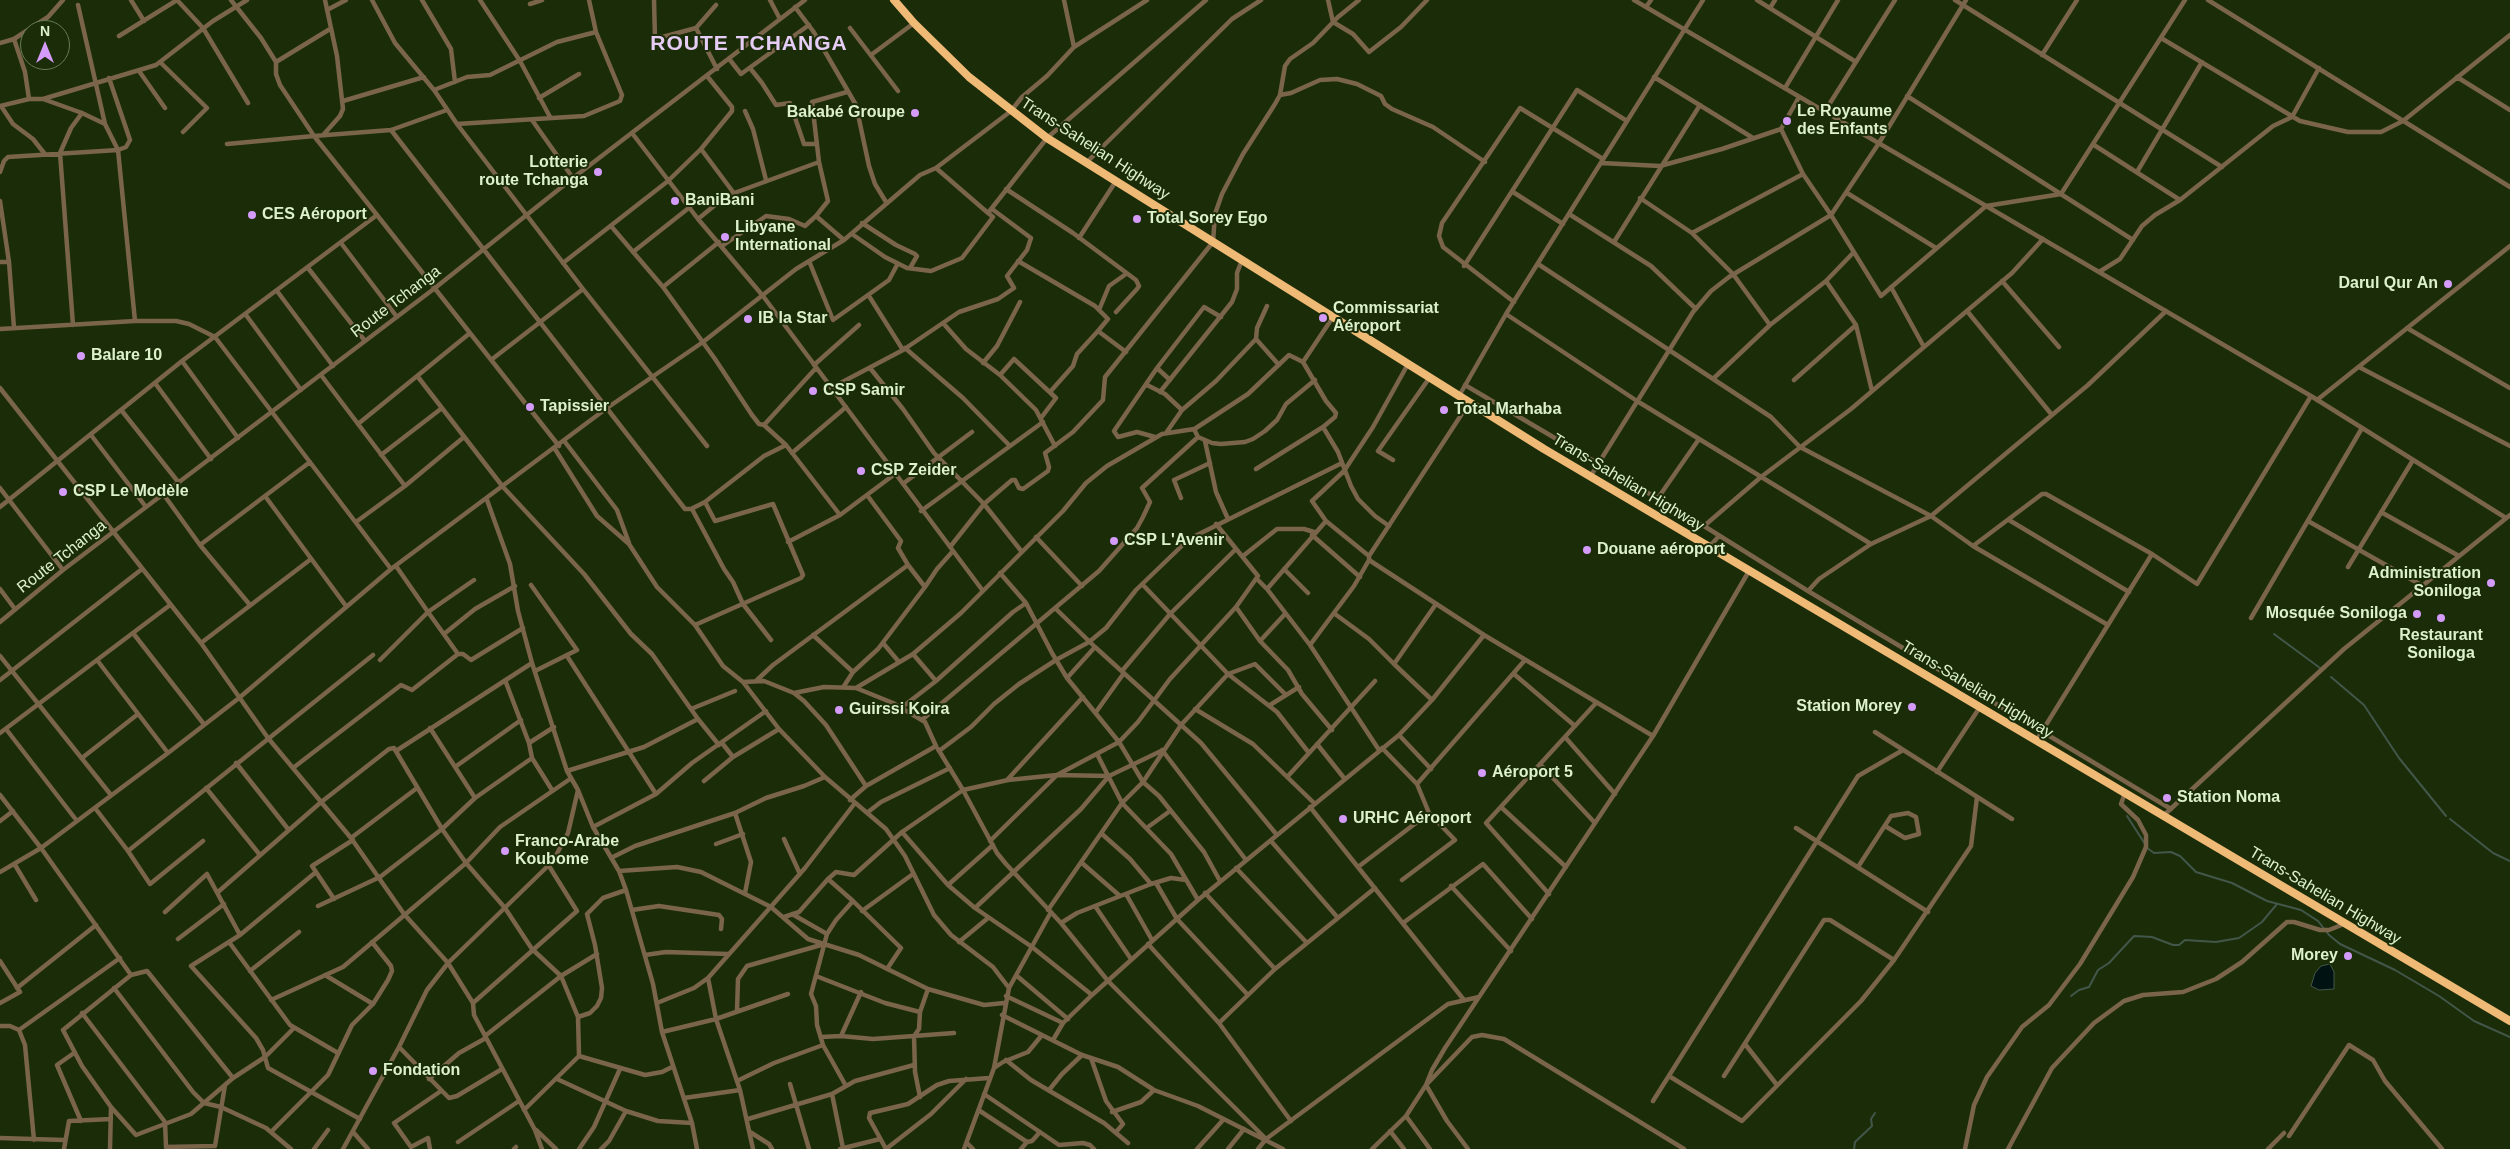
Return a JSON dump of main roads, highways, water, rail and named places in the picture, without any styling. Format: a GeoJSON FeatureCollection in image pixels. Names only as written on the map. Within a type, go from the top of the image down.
{"type":"FeatureCollection","features":[{"type":"Feature","properties":{"kind":"highway","name":"Trans-Sahelian Highway"},"geometry":{"type":"LineString","coordinates":[[894,0],[914,23],[969,77],[1011,112],[1086,163],[1590,477],[2510,1021]]}},
{"type":"Feature","properties":{"kind":"waterway"},"geometry":{"type":"LineString","coordinates":[[2274,634],[2320,668]]}},
{"type":"Feature","properties":{"kind":"waterway"},"geometry":{"type":"LineString","coordinates":[[2331,677],[2364,705],[2399,758],[2446,816]]}},
{"type":"Feature","properties":{"kind":"waterway"},"geometry":{"type":"LineString","coordinates":[[2127,816],[2145,844]]}},
{"type":"Feature","properties":{"kind":"waterway"},"geometry":{"type":"LineString","coordinates":[[2450,819],[2493,853],[2510,861]]}},
{"type":"Feature","properties":{"kind":"waterway"},"geometry":{"type":"LineString","coordinates":[[2147,848],[2154,853],[2171,852],[2180,856],[2196,872],[2232,883],[2267,901],[2301,910],[2318,921],[2329,935],[2340,944],[2395,970],[2439,996],[2474,1021],[2510,1037]]}},
{"type":"Feature","properties":{"kind":"waterway"},"geometry":{"type":"LineString","coordinates":[[2071,996],[2079,990],[2089,987],[2098,970],[2109,963],[2134,936],[2152,937],[2173,945],[2179,945],[2185,940],[2216,942],[2239,938],[2262,922],[2277,904]]}},
{"type":"Feature","properties":{"kind":"waterway"},"geometry":{"type":"LineString","coordinates":[[1854,1149],[1855,1142],[1872,1126],[1871,1119],[1875,1113]]}},
{"type":"Feature","properties":{"kind":"place","name":"Bakabé Groupe"},"geometry":{"type":"Point","coordinates":[915,113]}},
{"type":"Feature","properties":{"kind":"place","name":"Le Royaume des Enfants"},"geometry":{"type":"Point","coordinates":[1787,121]}},
{"type":"Feature","properties":{"kind":"place","name":"Lotterie route Tchanga"},"geometry":{"type":"Point","coordinates":[598,172]}},
{"type":"Feature","properties":{"kind":"place","name":"BaniBani"},"geometry":{"type":"Point","coordinates":[675,201]}},
{"type":"Feature","properties":{"kind":"place","name":"CES Aéroport"},"geometry":{"type":"Point","coordinates":[252,215]}},
{"type":"Feature","properties":{"kind":"place","name":"Total Sorey Ego"},"geometry":{"type":"Point","coordinates":[1137,219]}},
{"type":"Feature","properties":{"kind":"place","name":"Libyane International"},"geometry":{"type":"Point","coordinates":[725,237]}},
{"type":"Feature","properties":{"kind":"place","name":"Darul Qur An"},"geometry":{"type":"Point","coordinates":[2448,284]}},
{"type":"Feature","properties":{"kind":"place","name":"Commissariat Aéroport"},"geometry":{"type":"Point","coordinates":[1323,318]}},
{"type":"Feature","properties":{"kind":"place","name":"IB la Star"},"geometry":{"type":"Point","coordinates":[748,319]}},
{"type":"Feature","properties":{"kind":"place","name":"Balare 10"},"geometry":{"type":"Point","coordinates":[81,356]}},
{"type":"Feature","properties":{"kind":"place","name":"CSP Samir"},"geometry":{"type":"Point","coordinates":[813,391]}},
{"type":"Feature","properties":{"kind":"place","name":"Tapissier"},"geometry":{"type":"Point","coordinates":[530,407]}},
{"type":"Feature","properties":{"kind":"place","name":"Total Marhaba"},"geometry":{"type":"Point","coordinates":[1444,410]}},
{"type":"Feature","properties":{"kind":"place","name":"CSP Zeider"},"geometry":{"type":"Point","coordinates":[861,471]}},
{"type":"Feature","properties":{"kind":"place","name":"CSP Le Modèle"},"geometry":{"type":"Point","coordinates":[63,492]}},
{"type":"Feature","properties":{"kind":"place","name":"CSP L'Avenir"},"geometry":{"type":"Point","coordinates":[1114,541]}},
{"type":"Feature","properties":{"kind":"place","name":"Douane aéroport"},"geometry":{"type":"Point","coordinates":[1587,550]}},
{"type":"Feature","properties":{"kind":"place","name":"Administration Soniloga"},"geometry":{"type":"Point","coordinates":[2491,583]}},
{"type":"Feature","properties":{"kind":"place","name":"Mosquée Soniloga"},"geometry":{"type":"Point","coordinates":[2417,614]}},
{"type":"Feature","properties":{"kind":"place","name":"Restaurant Soniloga"},"geometry":{"type":"Point","coordinates":[2441,618]}},
{"type":"Feature","properties":{"kind":"place","name":"Station Morey"},"geometry":{"type":"Point","coordinates":[1912,707]}},
{"type":"Feature","properties":{"kind":"place","name":"Guirssi Koira"},"geometry":{"type":"Point","coordinates":[839,710]}},
{"type":"Feature","properties":{"kind":"place","name":"Aéroport 5"},"geometry":{"type":"Point","coordinates":[1482,773]}},
{"type":"Feature","properties":{"kind":"place","name":"Station Noma"},"geometry":{"type":"Point","coordinates":[2167,798]}},
{"type":"Feature","properties":{"kind":"place","name":"URHC Aéroport"},"geometry":{"type":"Point","coordinates":[1343,819]}},
{"type":"Feature","properties":{"kind":"place","name":"Franco-Arabe Koubome"},"geometry":{"type":"Point","coordinates":[505,851]}},
{"type":"Feature","properties":{"kind":"place","name":"Morey"},"geometry":{"type":"Point","coordinates":[2348,956]}},
{"type":"Feature","properties":{"kind":"place","name":"Fondation"},"geometry":{"type":"Point","coordinates":[373,1071]}},
{"type":"Feature","properties":{"kind":"district","name":"ROUTE TCHANGA"},"geometry":{"type":"Point","coordinates":[749,44]}}]}
